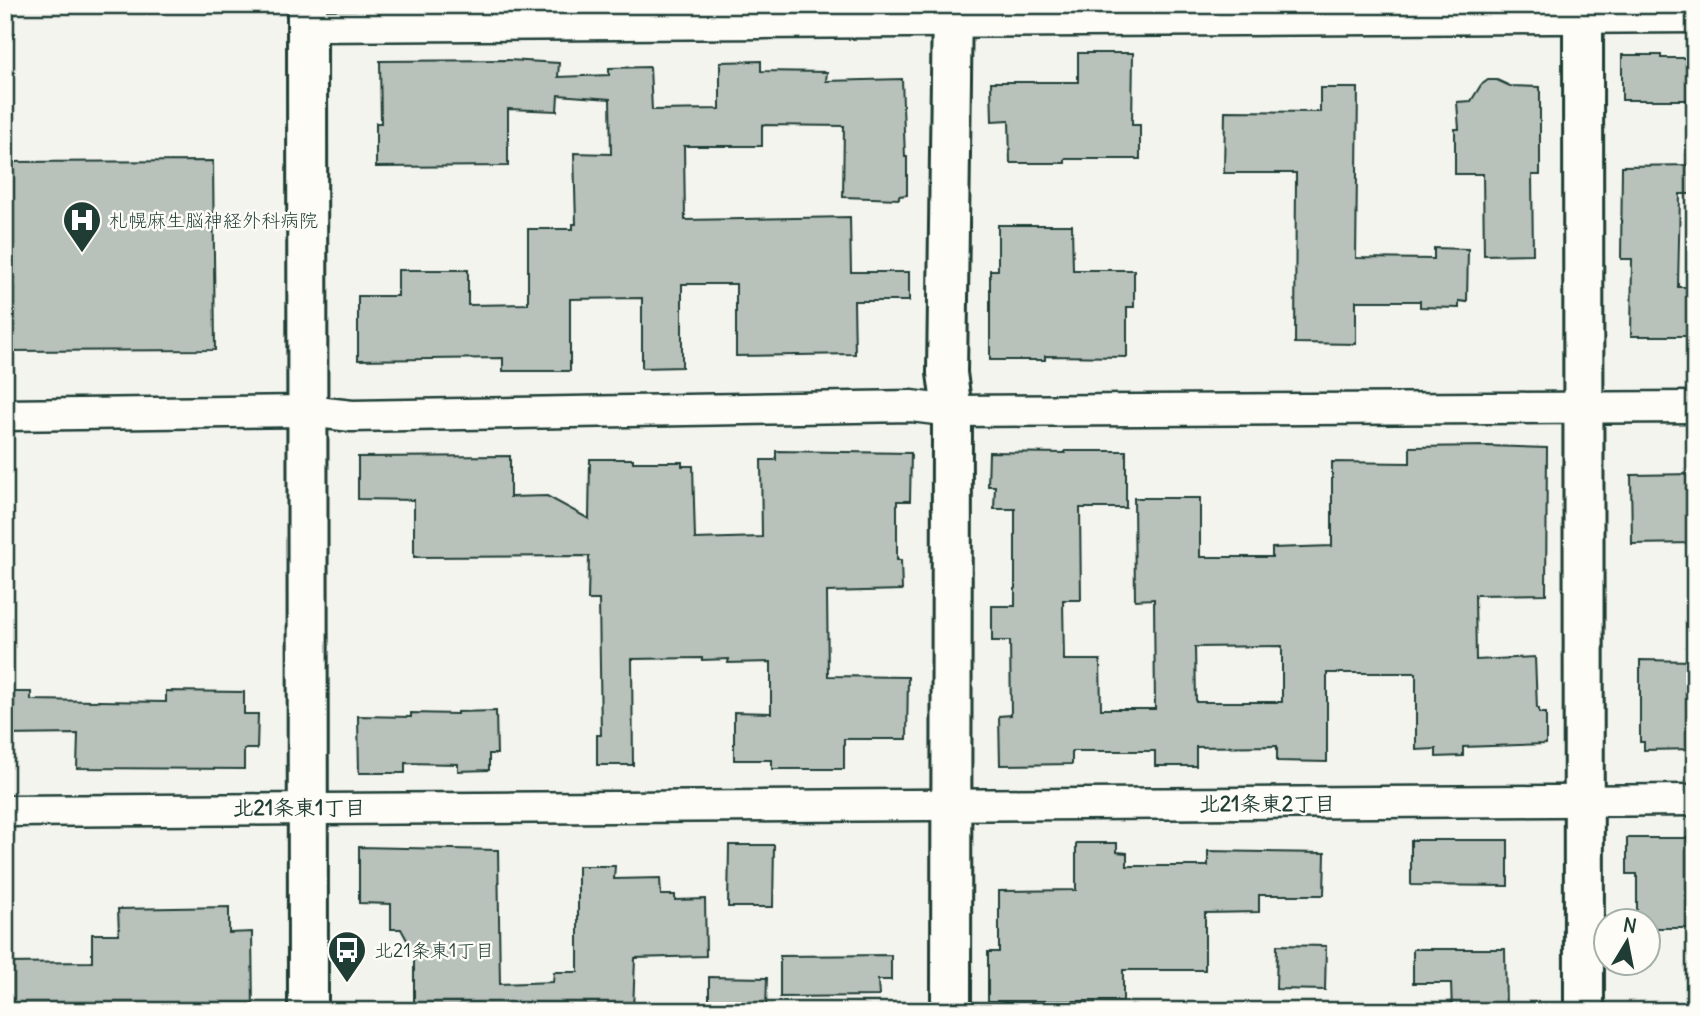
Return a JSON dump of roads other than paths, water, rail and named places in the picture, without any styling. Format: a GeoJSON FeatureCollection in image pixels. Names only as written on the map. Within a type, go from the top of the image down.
{"type":"FeatureCollection","features":[{"type":"Feature","properties":{"kind":"street"},"geometry":{"type":"LineString","coordinates":[[1583,12],[1584,1011]]}},
{"type":"Feature","properties":{"kind":"street"},"geometry":{"type":"LineString","coordinates":[[308,1011],[307,16],[1583,12],[1695,17]]}},
{"type":"Feature","properties":{"kind":"street"},"geometry":{"type":"LineString","coordinates":[[951,1011],[952,411],[947,373],[952,13]]}},
{"type":"Feature","properties":{"kind":"street"},"geometry":{"type":"LineString","coordinates":[[5,415],[307,411],[352,416],[911,406],[952,411],[1695,407]]}},
{"type":"Feature","properties":{"kind":"street"},"geometry":{"type":"LineString","coordinates":[[5,811],[1695,800]]}},
{"type":"Feature","properties":{"kind":"place","name":"札幌麻生脳神経外科病院"},"geometry":{"type":"Point","coordinates":[82,254]}},
{"type":"Feature","properties":{"kind":"place","name":"北21条東1丁目"},"geometry":{"type":"Point","coordinates":[347,984]}},
{"type":"Feature","properties":{"kind":"district","name":"北21条東2丁目"},"geometry":{"type":"Point","coordinates":[1267,804]}},
{"type":"Feature","properties":{"kind":"district","name":"北21条東1丁目"},"geometry":{"type":"Point","coordinates":[299,808]}}]}
